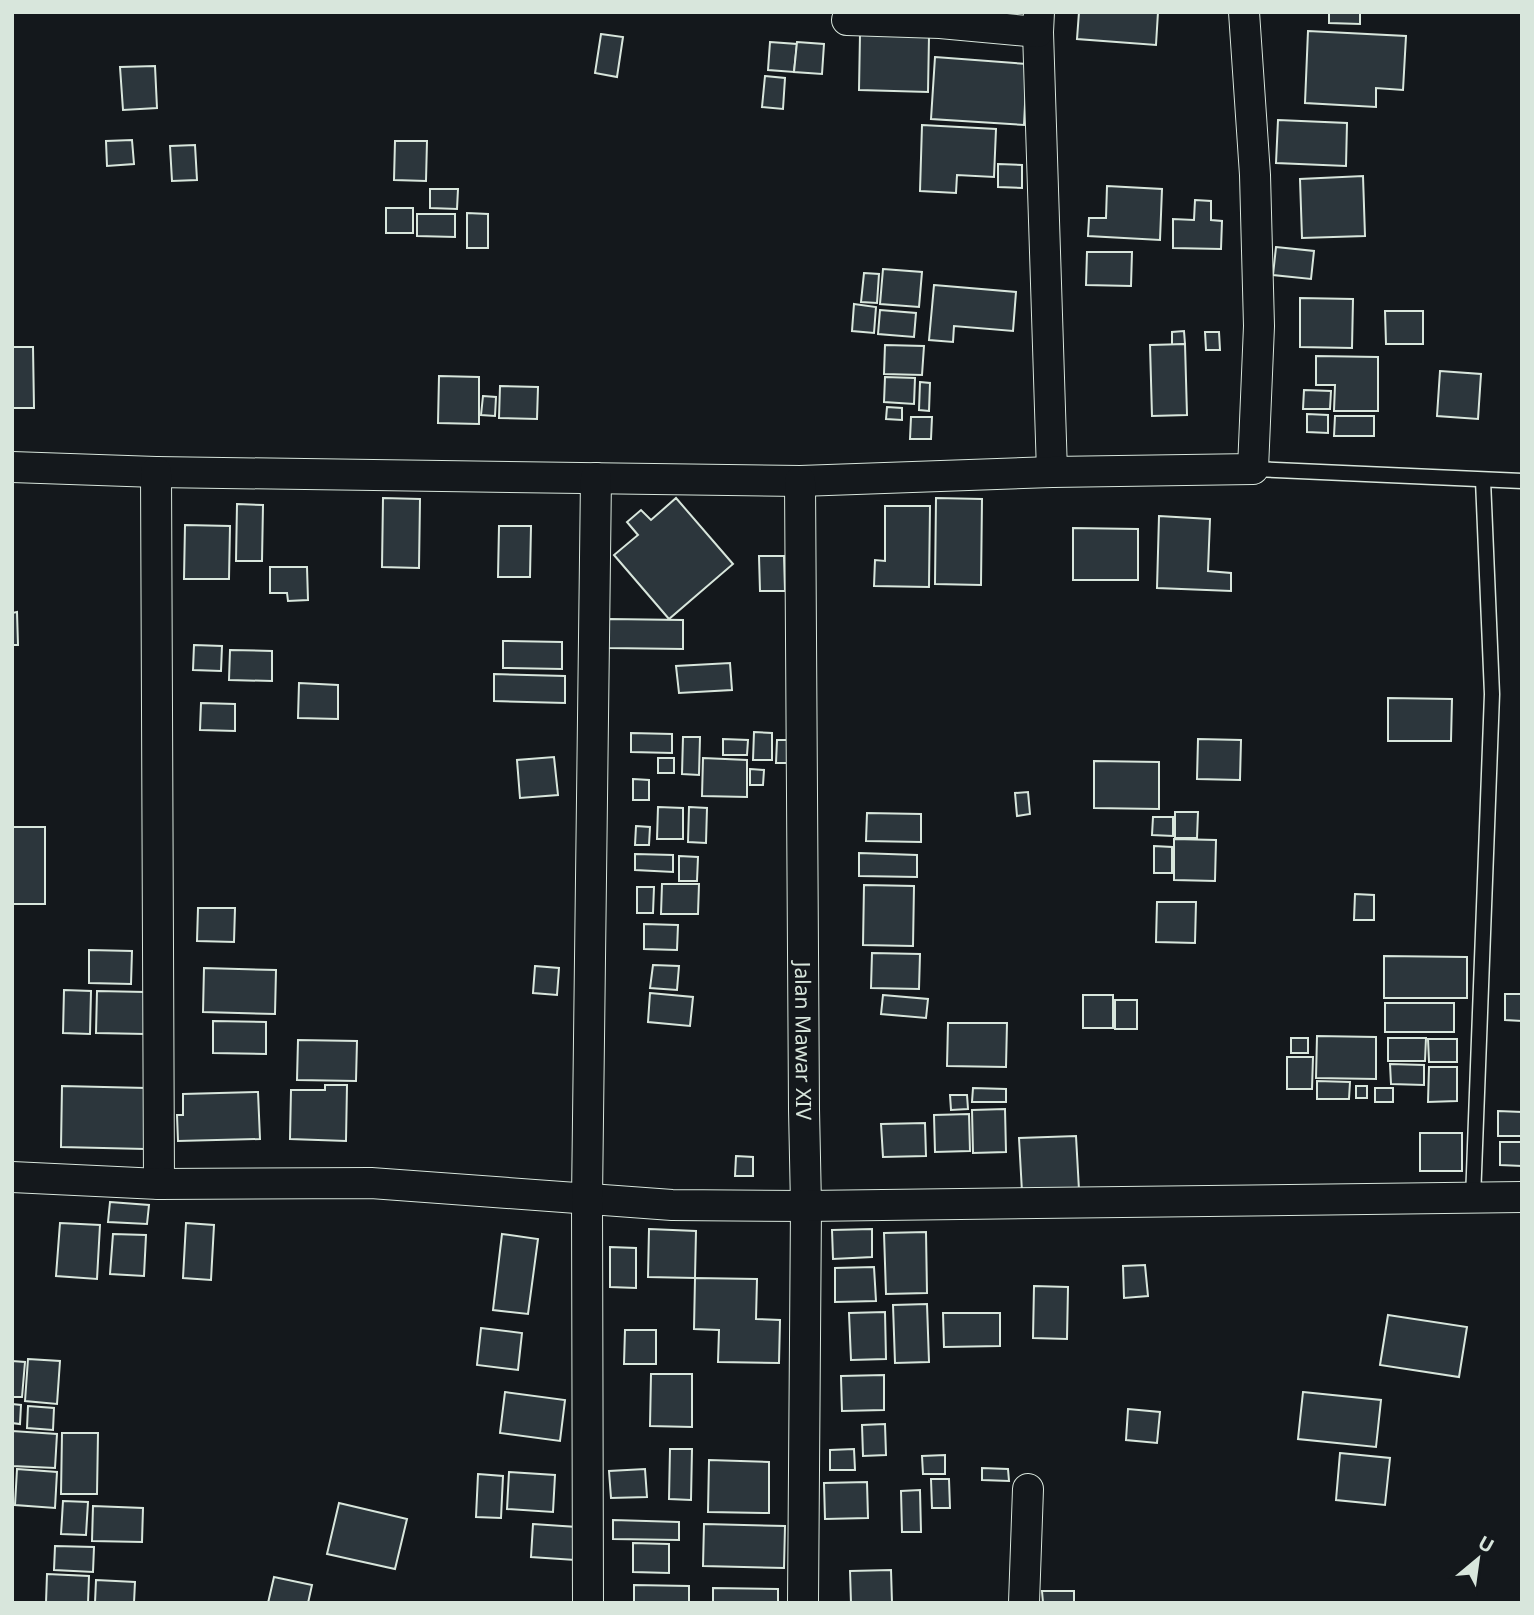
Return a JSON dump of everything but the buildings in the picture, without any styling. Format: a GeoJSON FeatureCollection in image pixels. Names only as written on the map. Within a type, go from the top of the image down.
{"type":"FeatureCollection","features":[{"type":"Feature","properties":{"kind":"street"},"geometry":{"type":"LineString","coordinates":[[12,467],[156,472],[800,481],[1052,472],[1253,469],[1259,326],[1255,175],[1244,12]]}},
{"type":"Feature","properties":{"kind":"street"},"geometry":{"type":"LineString","coordinates":[[847,20],[1038,22],[1052,472]]}},
{"type":"Feature","properties":{"kind":"street"},"geometry":{"type":"LineString","coordinates":[[156,472],[159,1184]]}},
{"type":"Feature","properties":{"kind":"street"},"geometry":{"type":"LineString","coordinates":[[588,1603],[587,1199],[596,478]]}},
{"type":"Feature","properties":{"kind":"street","name":"Jalan Mawar XIV"},"geometry":{"type":"LineString","coordinates":[[800,481],[806,1206],[803,1603]]}},
{"type":"Feature","properties":{"kind":"street"},"geometry":{"type":"LineString","coordinates":[[12,1177],[159,1184],[371,1183],[672,1205],[806,1206],[1522,1197]]}},
{"type":"Feature","properties":{"kind":"street"},"geometry":{"type":"LineString","coordinates":[[1024,1603],[1028,1489]]}},
{"type":"Feature","properties":{"kind":"lane"},"geometry":{"type":"LineString","coordinates":[[1253,469],[1522,481]]}},
{"type":"Feature","properties":{"kind":"lane"},"geometry":{"type":"LineString","coordinates":[[1473,1199],[1492,694],[1483,481]]}}]}
